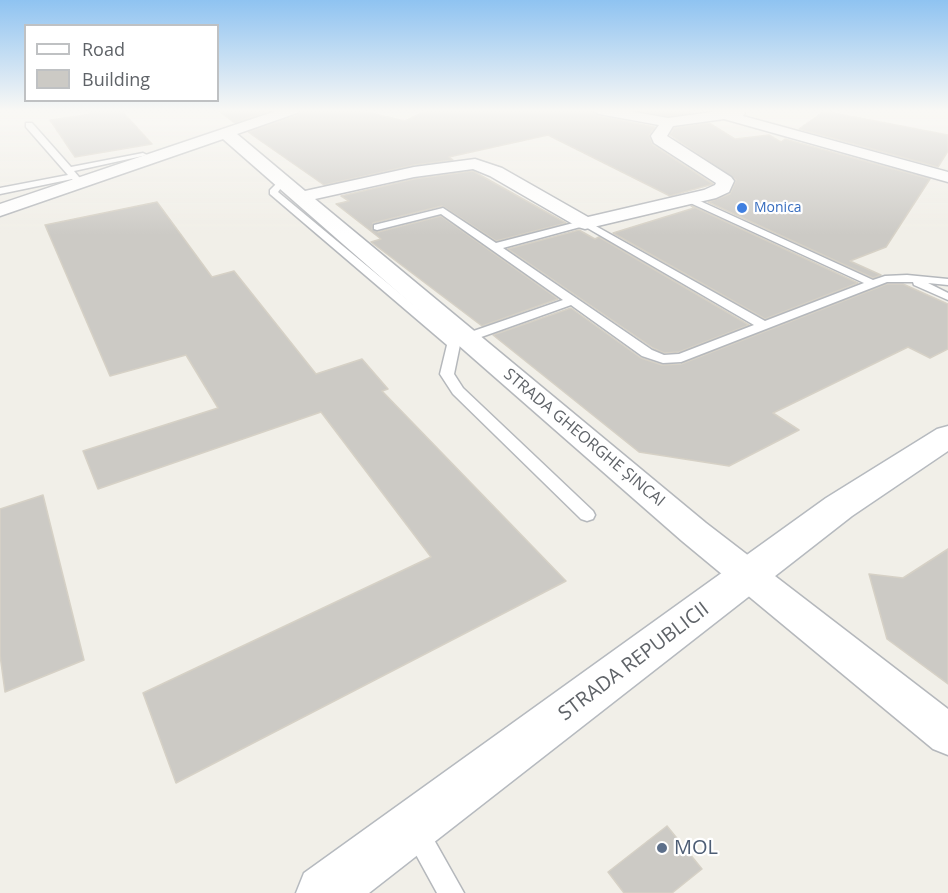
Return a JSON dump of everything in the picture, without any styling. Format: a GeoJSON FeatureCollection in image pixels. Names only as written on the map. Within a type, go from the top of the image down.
{"type":"FeatureCollection","features":[{"type":"Feature","properties":{"kind":"main road","name":"STRADA REPUBLICII"},"geometry":{"type":"LineString","coordinates":[[324,893],[839,507],[948,436]]}},
{"type":"Feature","properties":{"kind":"street"},"geometry":{"type":"LineString","coordinates":[[0,210],[74,176],[160,152]]}},
{"type":"Feature","properties":{"kind":"street","name":"STRADA GHEORGHE ȘINCAI"},"geometry":{"type":"LineString","coordinates":[[248,152],[459,337],[748,577],[948,735]]}},
{"type":"Feature","properties":{"kind":"street"},"geometry":{"type":"LineString","coordinates":[[300,197],[414,172],[475,164],[496,172],[585,223],[710,194],[723,188],[725,181],[679,152]]}},
{"type":"Feature","properties":{"kind":"street"},"geometry":{"type":"LineString","coordinates":[[858,152],[948,177]]}},
{"type":"Feature","properties":{"kind":"street"},"geometry":{"type":"LineString","coordinates":[[911,152],[929,155],[911,166]]}},
{"type":"Feature","properties":{"kind":"lane"},"geometry":{"type":"LineString","coordinates":[[53,152],[74,176]]}},
{"type":"Feature","properties":{"kind":"lane"},"geometry":{"type":"LineString","coordinates":[[0,191],[74,176],[143,155]]}},
{"type":"Feature","properties":{"kind":"lane"},"geometry":{"type":"LineString","coordinates":[[282,181],[273,192],[459,337]]}},
{"type":"Feature","properties":{"kind":"lane"},"geometry":{"type":"LineString","coordinates":[[689,199],[874,284]]}},
{"type":"Feature","properties":{"kind":"lane"},"geometry":{"type":"LineString","coordinates":[[377,227],[443,211],[647,353],[663,359],[681,358],[885,279],[907,278],[948,282]]}},
{"type":"Feature","properties":{"kind":"lane"},"geometry":{"type":"LineString","coordinates":[[494,247],[585,223],[764,326]]}},
{"type":"Feature","properties":{"kind":"lane"},"geometry":{"type":"LineString","coordinates":[[907,278],[948,297]]}},
{"type":"Feature","properties":{"kind":"lane"},"geometry":{"type":"LineString","coordinates":[[459,337],[572,301]]}},
{"type":"Feature","properties":{"kind":"lane"},"geometry":{"type":"LineString","coordinates":[[459,337],[447,374],[458,391],[587,515]]}},
{"type":"Feature","properties":{"kind":"lane"},"geometry":{"type":"LineString","coordinates":[[413,828],[451,893]]}},
{"type":"Feature","properties":{"kind":"building"},"geometry":{"type":"Polygon","coordinates":[[[71,152],[107,152],[75,157],[71,152]]]}},
{"type":"Feature","properties":{"kind":"building"},"geometry":{"type":"Polygon","coordinates":[[[276,152],[473,152],[449,157],[453,160],[414,165],[324,185],[276,152]]]}},
{"type":"Feature","properties":{"kind":"building"},"geometry":{"type":"Polygon","coordinates":[[[581,152],[663,152],[713,184],[670,196],[581,152]]]}},
{"type":"Feature","properties":{"kind":"building"},"geometry":{"type":"Polygon","coordinates":[[[694,152],[831,152],[930,179],[886,247],[850,261],[881,275],[873,278],[708,202],[730,194],[736,180],[694,152]]]}},
{"type":"Feature","properties":{"kind":"building"},"geometry":{"type":"Polygon","coordinates":[[[882,152],[948,152],[938,167],[882,152]]]}},
{"type":"Feature","properties":{"kind":"building"},"geometry":{"type":"Polygon","coordinates":[[[473,171],[566,223],[496,241],[442,206],[373,223],[372,229],[378,232],[441,216],[558,299],[482,326],[371,242],[381,239],[336,204],[349,201],[341,196],[414,179],[473,171]]]}},
{"type":"Feature","properties":{"kind":"building"},"geometry":{"type":"Polygon","coordinates":[[[157,202],[212,277],[234,271],[316,374],[362,359],[388,389],[382,391],[566,581],[176,783],[143,693],[431,557],[321,412],[98,489],[83,451],[218,408],[186,355],[110,376],[45,225],[157,202]]]}},
{"type":"Feature","properties":{"kind":"building"},"geometry":{"type":"Polygon","coordinates":[[[691,206],[858,283],[765,319],[613,233],[694,208],[691,206]]]}},
{"type":"Feature","properties":{"kind":"building"},"geometry":{"type":"Polygon","coordinates":[[[579,230],[595,239],[599,237],[749,325],[679,352],[664,353],[653,348],[508,249],[579,230]]]}},
{"type":"Feature","properties":{"kind":"building"},"geometry":{"type":"Polygon","coordinates":[[[887,284],[903,284],[948,304],[948,349],[930,358],[908,347],[773,413],[799,430],[729,466],[639,452],[493,335],[571,308],[641,358],[662,365],[681,364],[887,284]]]}},
{"type":"Feature","properties":{"kind":"building"},"geometry":{"type":"Polygon","coordinates":[[[43,495],[84,660],[5,692],[0,655],[0,509],[43,495]]]}},
{"type":"Feature","properties":{"kind":"building"},"geometry":{"type":"Polygon","coordinates":[[[948,549],[948,684],[887,639],[869,574],[903,578],[948,549]]]}},
{"type":"Feature","properties":{"kind":"building","name":"MOL"},"geometry":{"type":"Polygon","coordinates":[[[667,826],[702,869],[672,893],[624,893],[608,872],[667,826]]]}},
{"type":"Feature","properties":{"kind":"place","name":"Monica"},"geometry":{"type":"Point","coordinates":[742,208]}},
{"type":"Feature","properties":{"kind":"place","name":"MOL"},"geometry":{"type":"Point","coordinates":[662,848]}}]}
